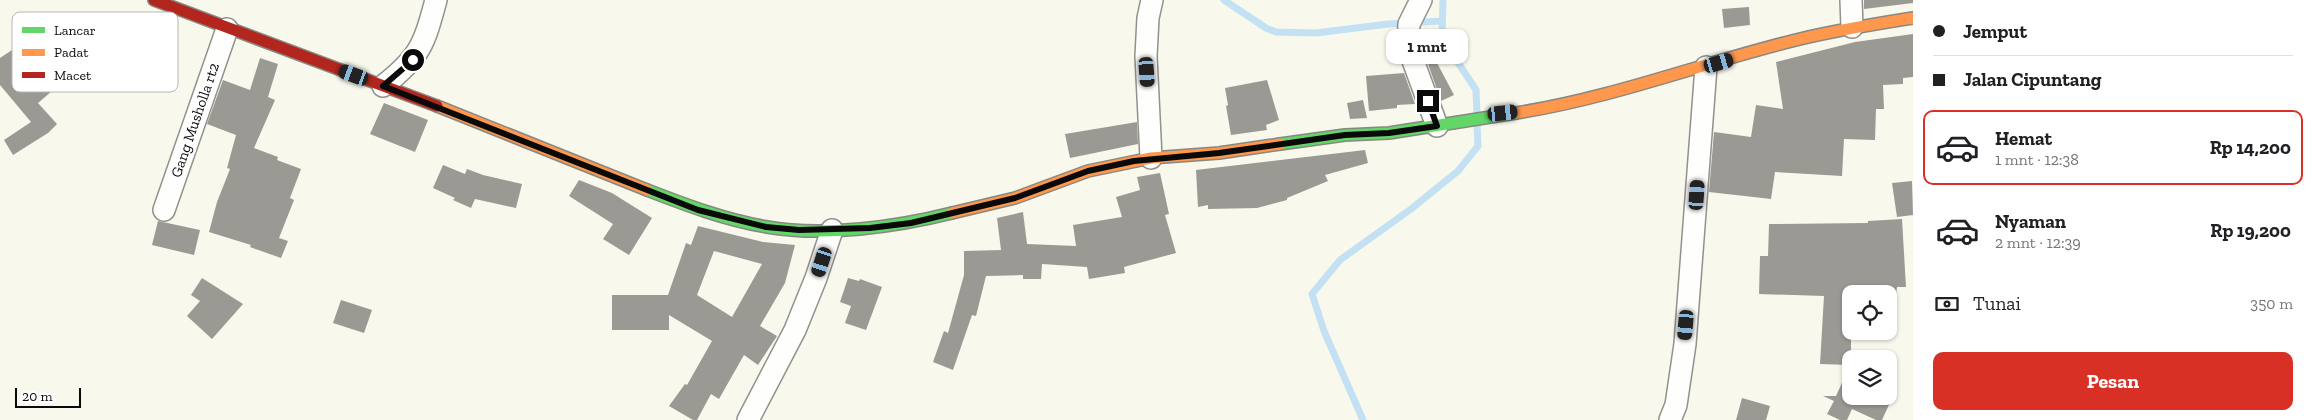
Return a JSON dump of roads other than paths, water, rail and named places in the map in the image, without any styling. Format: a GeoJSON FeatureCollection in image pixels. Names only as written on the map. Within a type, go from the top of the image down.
{"type":"FeatureCollection","features":[{"type":"Feature","properties":{"kind":"street"},"geometry":{"type":"LineString","coordinates":[[154,0],[383,86],[698,210],[766,227],[799,230],[832,230],[911,223],[1015,198],[1088,171],[1151,158],[1219,153],[1345,135],[1389,133],[1433,114],[1529,111],[1619,91],[1799,39],[1852,27],[1913,18]]}},
{"type":"Feature","properties":{"kind":"street"},"geometry":{"type":"LineString","coordinates":[[383,86],[406,66],[418,52],[436,0]]}},
{"type":"Feature","properties":{"kind":"street"},"geometry":{"type":"LineString","coordinates":[[1151,158],[1146,56],[1148,18],[1152,0]]}},
{"type":"Feature","properties":{"kind":"street"},"geometry":{"type":"LineString","coordinates":[[1421,0],[1409,24],[1408,47],[1433,114]]}},
{"type":"Feature","properties":{"kind":"street"},"geometry":{"type":"LineString","coordinates":[[1851,0],[1852,27]]}},
{"type":"Feature","properties":{"kind":"street","name":"Gang Musholla rt2"},"geometry":{"type":"LineString","coordinates":[[164,210],[227,29]]}},
{"type":"Feature","properties":{"kind":"street"},"geometry":{"type":"LineString","coordinates":[[1670,420],[1676,405],[1685,344],[1706,67]]}},
{"type":"Feature","properties":{"kind":"street"},"geometry":{"type":"LineString","coordinates":[[748,420],[795,330],[816,278],[832,230]]}},
{"type":"Feature","properties":{"kind":"waterway"},"geometry":{"type":"LineString","coordinates":[[1224,0],[1266,28],[1276,32],[1316,33],[1388,24],[1442,21]]}},
{"type":"Feature","properties":{"kind":"waterway"},"geometry":{"type":"LineString","coordinates":[[1443,0],[1442,38],[1476,90],[1477,114]]}},
{"type":"Feature","properties":{"kind":"waterway"},"geometry":{"type":"LineString","coordinates":[[1363,420],[1324,331],[1312,294],[1340,260],[1411,209],[1458,171],[1478,146],[1477,125]]}}]}
